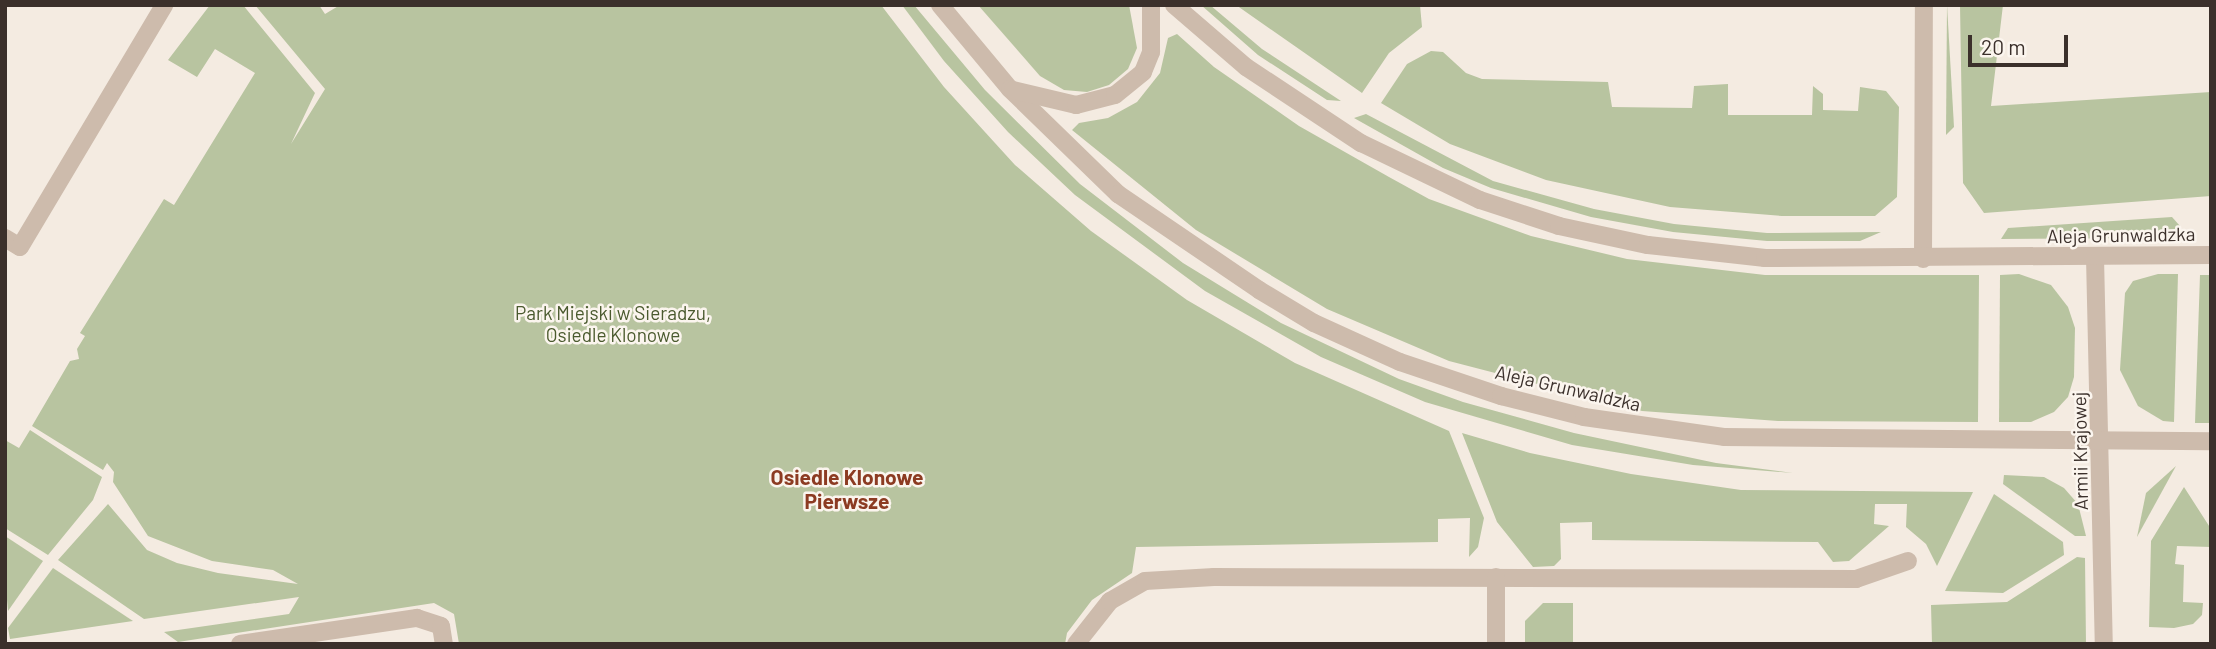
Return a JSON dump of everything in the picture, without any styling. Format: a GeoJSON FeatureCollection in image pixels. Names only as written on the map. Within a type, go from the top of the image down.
{"type":"FeatureCollection","features":[{"type":"Feature","properties":{"kind":"street"},"geometry":{"type":"LineString","coordinates":[[5,238],[20,247],[164,5]]}},
{"type":"Feature","properties":{"kind":"street","name":"Aleja Grunwaldzka"},"geometry":{"type":"LineString","coordinates":[[940,5],[1010,89],[1118,194],[1247,283],[1314,323],[1400,362],[1501,396],[1584,417],[1724,437],[2211,441]]}},
{"type":"Feature","properties":{"kind":"street"},"geometry":{"type":"LineString","coordinates":[[1010,89],[1065,104],[1086,104],[1115,95],[1143,72],[1151,52],[1151,5]]}},
{"type":"Feature","properties":{"kind":"street","name":"Aleja Grunwaldzka"},"geometry":{"type":"LineString","coordinates":[[1174,5],[1246,67],[1361,143],[1480,200],[1559,226],[1648,246],[1765,258],[2211,255]]}},
{"type":"Feature","properties":{"kind":"street"},"geometry":{"type":"LineString","coordinates":[[1923,258],[1924,5]]}},
{"type":"Feature","properties":{"kind":"street","name":"Armii Krajowej"},"geometry":{"type":"LineString","coordinates":[[2095,257],[2102,440],[2104,644]]}},
{"type":"Feature","properties":{"kind":"street"},"geometry":{"type":"LineString","coordinates":[[1076,644],[1110,600],[1144,581],[1496,577],[1856,579],[1908,561]]}},
{"type":"Feature","properties":{"kind":"street"},"geometry":{"type":"LineString","coordinates":[[1496,577],[1496,644]]}},
{"type":"Feature","properties":{"kind":"street"},"geometry":{"type":"LineString","coordinates":[[240,644],[417,618],[436,622],[444,639]]}},
{"type":"Feature","properties":{"kind":"green space","name":"Park Miejski w Sieradzu, Osiedle Klonowe"},"geometry":{"type":"Polygon","coordinates":[[[210,5],[243,5],[315,93],[291,144],[325,89],[255,5],[319,5],[325,14],[340,5],[881,5],[944,87],[1015,165],[1091,231],[1187,300],[1295,363],[1449,431],[1484,518],[1478,547],[1469,557],[1470,518],[1438,519],[1438,542],[1136,547],[1132,573],[1092,600],[1067,633],[1065,644],[459,644],[454,614],[434,603],[178,642],[164,632],[289,614],[299,597],[144,619],[58,560],[108,504],[147,550],[177,563],[218,573],[298,584],[273,570],[212,561],[148,536],[113,482],[114,472],[107,463],[103,470],[32,426],[70,361],[79,359],[77,349],[85,336],[80,333],[164,199],[174,205],[255,73],[215,49],[197,77],[168,60],[210,5]]]}},
{"type":"Feature","properties":{"kind":"green space"},"geometry":{"type":"Polygon","coordinates":[[[902,5],[914,5],[985,90],[1080,184],[1183,263],[1281,323],[1399,379],[1463,402],[1574,433],[1716,463],[1793,473],[1693,465],[1572,445],[1425,402],[1321,357],[1205,291],[1075,195],[1008,132],[944,61],[902,5]]]}},
{"type":"Feature","properties":{"kind":"green space"},"geometry":{"type":"Polygon","coordinates":[[[978,5],[1129,5],[1137,48],[1128,69],[1109,85],[1087,92],[1064,90],[1040,76],[978,5]]]}},
{"type":"Feature","properties":{"kind":"green space"},"geometry":{"type":"Polygon","coordinates":[[[1201,5],[1210,5],[1262,49],[1341,101],[1327,100],[1258,55],[1201,5]]]}},
{"type":"Feature","properties":{"kind":"green space"},"geometry":{"type":"Polygon","coordinates":[[[1236,5],[1420,5],[1422,27],[1389,53],[1362,93],[1236,5]]]}},
{"type":"Feature","properties":{"kind":"green space"},"geometry":{"type":"Polygon","coordinates":[[[1947,5],[1954,127],[1946,135],[1947,5]]]}},
{"type":"Feature","properties":{"kind":"green space"},"geometry":{"type":"Polygon","coordinates":[[[1960,5],[2003,5],[1991,106],[2211,92],[2211,196],[1984,213],[1963,183],[1960,5]]]}},
{"type":"Feature","properties":{"kind":"green space"},"geometry":{"type":"Polygon","coordinates":[[[1177,34],[1214,67],[1299,126],[1429,199],[1531,236],[1627,259],[1765,275],[1979,275],[1978,422],[1778,421],[1642,411],[1449,361],[1327,309],[1196,230],[1072,130],[1079,123],[1108,118],[1137,102],[1160,73],[1168,38],[1177,34]]]}},
{"type":"Feature","properties":{"kind":"green space"},"geometry":{"type":"Polygon","coordinates":[[[1431,51],[1443,52],[1466,73],[1482,79],[1608,82],[1612,107],[1692,108],[1694,86],[1728,84],[1728,115],[1812,115],[1813,86],[1823,94],[1823,110],[1858,111],[1860,87],[1886,91],[1899,107],[1897,197],[1875,216],[1782,216],[1670,207],[1546,180],[1450,144],[1381,103],[1407,64],[1431,51]]]}},
{"type":"Feature","properties":{"kind":"green space"},"geometry":{"type":"Polygon","coordinates":[[[1366,114],[1493,181],[1594,209],[1674,224],[1767,233],[1881,232],[1860,241],[1767,241],[1673,232],[1591,217],[1491,188],[1443,168],[1354,118],[1366,114]]]}},
{"type":"Feature","properties":{"kind":"green space"},"geometry":{"type":"Polygon","coordinates":[[[2172,217],[2180,226],[2180,238],[2001,239],[2008,228],[2172,217]]]}},
{"type":"Feature","properties":{"kind":"green space"},"geometry":{"type":"Polygon","coordinates":[[[2019,274],[2051,285],[2068,307],[2075,328],[2074,377],[2068,397],[2054,412],[2031,422],[1999,422],[2000,275],[2019,274]]]}},
{"type":"Feature","properties":{"kind":"green space"},"geometry":{"type":"Polygon","coordinates":[[[2158,274],[2178,274],[2174,422],[2163,421],[2138,406],[2120,370],[2125,293],[2133,281],[2158,274]]]}},
{"type":"Feature","properties":{"kind":"green space"},"geometry":{"type":"Polygon","coordinates":[[[2200,275],[2211,275],[2211,423],[2195,423],[2200,275]]]}},
{"type":"Feature","properties":{"kind":"green space"},"geometry":{"type":"Polygon","coordinates":[[[30,430],[102,477],[93,500],[48,555],[5,528],[5,440],[19,448],[30,430]]]}},
{"type":"Feature","properties":{"kind":"green space"},"geometry":{"type":"Polygon","coordinates":[[[1462,433],[1530,453],[1631,474],[1741,490],[1973,492],[1937,566],[1926,544],[1906,527],[1907,504],[1875,504],[1874,524],[1889,526],[1849,561],[1833,562],[1818,542],[1592,540],[1592,522],[1560,523],[1561,559],[1554,566],[1533,567],[1497,522],[1462,433]]]}},
{"type":"Feature","properties":{"kind":"green space"},"geometry":{"type":"Polygon","coordinates":[[[2176,466],[2137,537],[2146,493],[2176,466]]]}},
{"type":"Feature","properties":{"kind":"green space"},"geometry":{"type":"Polygon","coordinates":[[[2004,475],[2044,477],[2064,488],[2078,504],[2086,536],[2075,536],[2003,484],[2004,475]]]}},
{"type":"Feature","properties":{"kind":"green space"},"geometry":{"type":"Polygon","coordinates":[[[2184,487],[2211,529],[2211,547],[2177,546],[2175,564],[2184,565],[2183,602],[2203,603],[2202,615],[2193,624],[2174,628],[2149,627],[2151,541],[2184,487]]]}},
{"type":"Feature","properties":{"kind":"green space"},"geometry":{"type":"Polygon","coordinates":[[[1994,494],[2063,542],[2064,555],[2003,593],[1945,591],[1994,494]]]}},
{"type":"Feature","properties":{"kind":"green space"},"geometry":{"type":"Polygon","coordinates":[[[5,536],[43,561],[8,611],[5,577],[5,536]]]}},
{"type":"Feature","properties":{"kind":"green space"},"geometry":{"type":"Polygon","coordinates":[[[2077,557],[2085,558],[2086,644],[1932,644],[1931,605],[2007,602],[2077,557]]]}},
{"type":"Feature","properties":{"kind":"green space"},"geometry":{"type":"Polygon","coordinates":[[[53,568],[133,621],[10,639],[8,628],[53,568]]]}},
{"type":"Feature","properties":{"kind":"green space"},"geometry":{"type":"Polygon","coordinates":[[[1543,603],[1573,603],[1573,644],[1525,644],[1525,621],[1543,603]]]}},
{"type":"Feature","properties":{"kind":"district","name":"Osiedle Klonowe Pierwsze"},"geometry":{"type":"Point","coordinates":[847,489]}}]}
